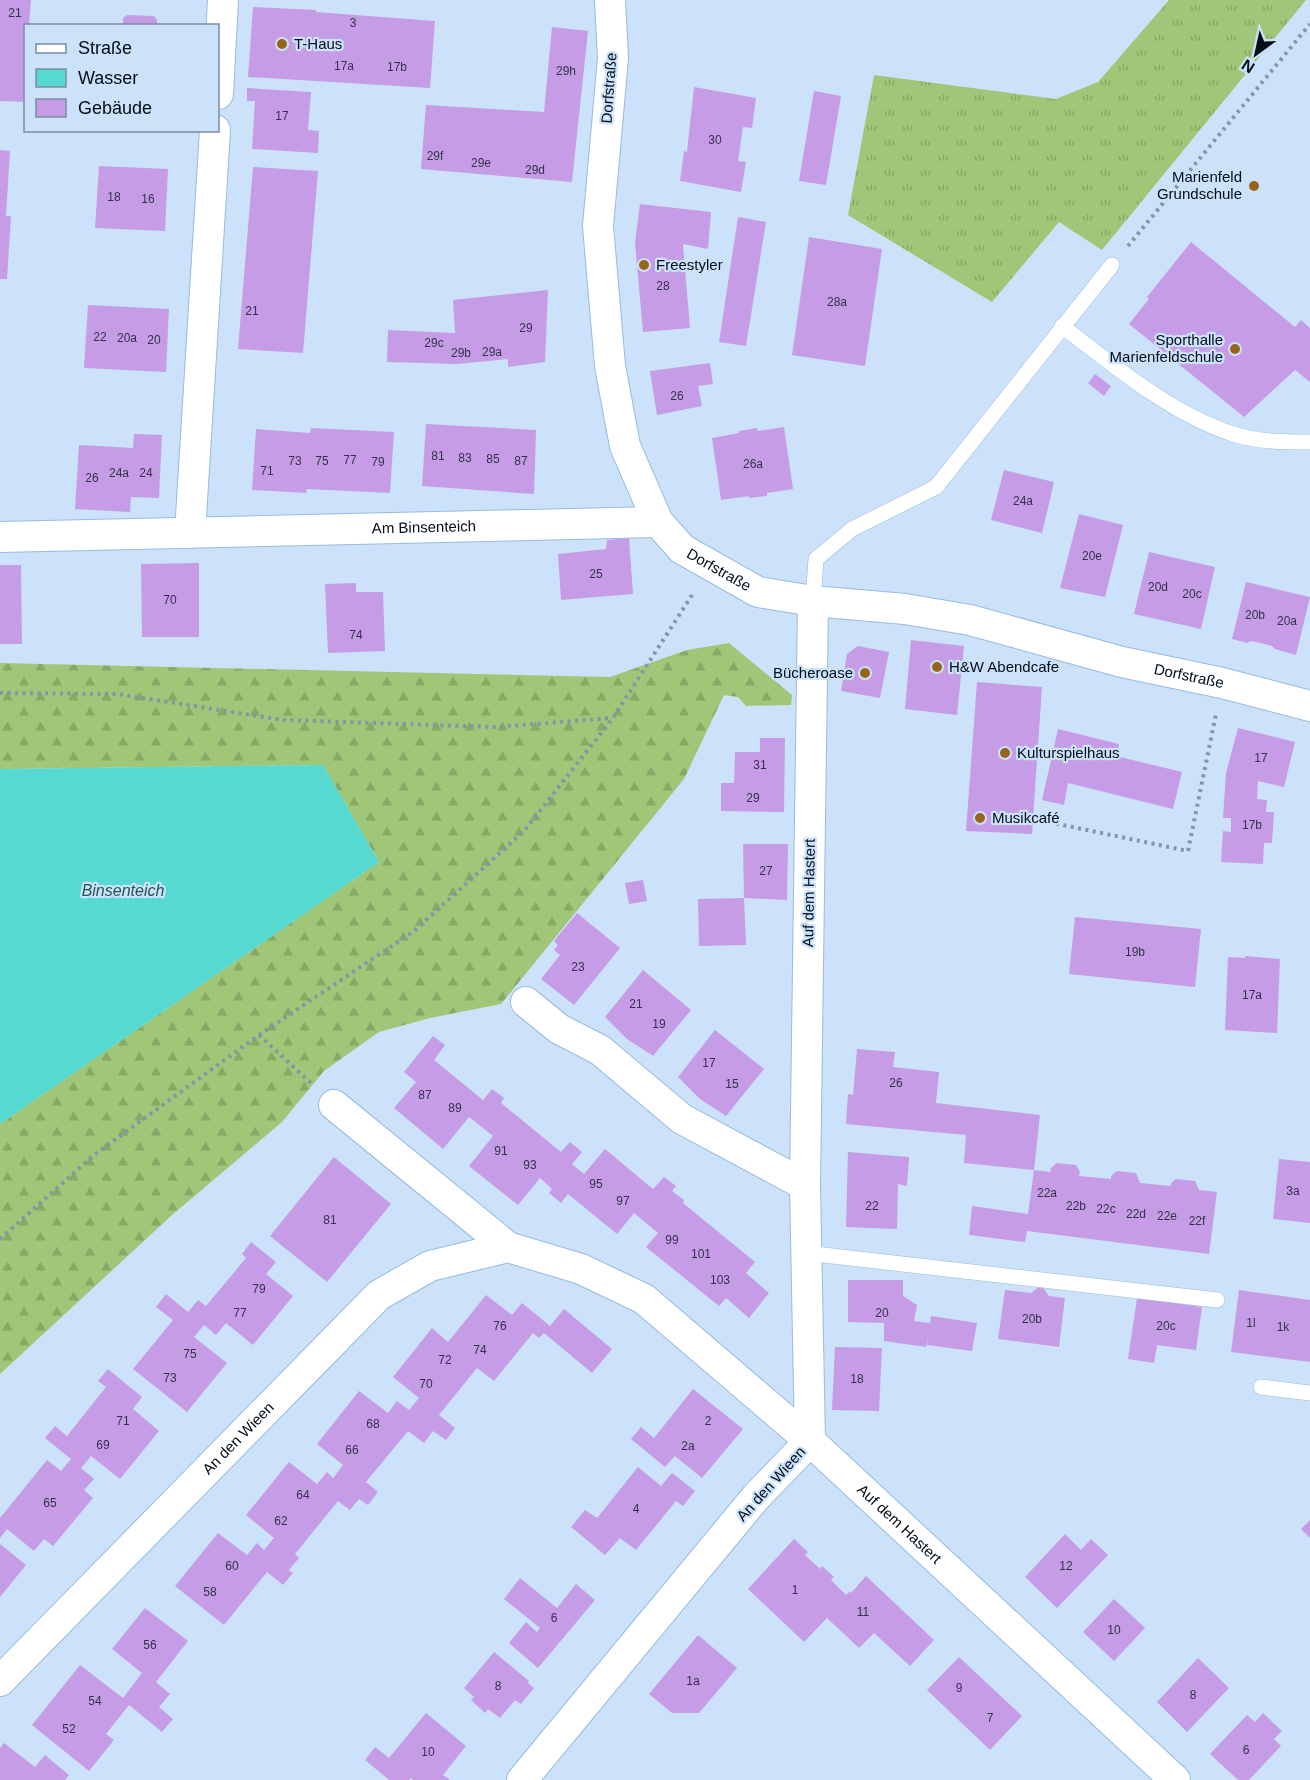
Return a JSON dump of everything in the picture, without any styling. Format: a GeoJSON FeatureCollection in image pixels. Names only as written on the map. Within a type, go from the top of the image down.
{"type":"FeatureCollection","features":[{"type":"Feature","properties":{"kind":"street"},"geometry":{"type":"LineString","coordinates":[[219,75],[223,0]]}},
{"type":"Feature","properties":{"kind":"street","name":"Dorfstraße"},"geometry":{"type":"LineString","coordinates":[[610,0],[613,58],[598,226],[610,366],[624,446],[658,522],[682,549],[758,592],[813,601],[905,609],[970,620],[1122,662],[1222,683],[1310,706]]}},
{"type":"Feature","properties":{"kind":"street"},"geometry":{"type":"LineString","coordinates":[[190,532],[215,132]]}},
{"type":"Feature","properties":{"kind":"street","name":"Am Binsenteich"},"geometry":{"type":"LineString","coordinates":[[0,537],[658,522]]}},
{"type":"Feature","properties":{"kind":"street","name":"Auf dem Hastert"},"geometry":{"type":"LineString","coordinates":[[813,601],[805,1185],[810,1441],[1175,1780]]}},
{"type":"Feature","properties":{"kind":"street"},"geometry":{"type":"LineString","coordinates":[[526,1002],[559,1029],[600,1050],[682,1119],[805,1185]]}},
{"type":"Feature","properties":{"kind":"street","name":"An den Wieen"},"geometry":{"type":"LineString","coordinates":[[334,1105],[508,1247],[580,1269],[644,1299],[810,1441],[756,1497],[522,1780]]}},
{"type":"Feature","properties":{"kind":"street","name":"An den Wieen"},"geometry":{"type":"LineString","coordinates":[[0,1681],[380,1295],[430,1266],[508,1247]]}},
{"type":"Feature","properties":{"kind":"lane"},"geometry":{"type":"LineString","coordinates":[[813,601],[816,559],[852,529],[936,487],[1112,265]]}},
{"type":"Feature","properties":{"kind":"lane"},"geometry":{"type":"LineString","coordinates":[[1062,326],[1187,415],[1233,434],[1274,442],[1310,442]]}},
{"type":"Feature","properties":{"kind":"lane"},"geometry":{"type":"LineString","coordinates":[[806,1253],[1217,1300]]}},
{"type":"Feature","properties":{"kind":"lane"},"geometry":{"type":"LineString","coordinates":[[1261,1387],[1310,1393]]}},
{"type":"Feature","properties":{"kind":"path"},"geometry":{"type":"LineString","coordinates":[[1112,265],[1310,24]]}},
{"type":"Feature","properties":{"kind":"path"},"geometry":{"type":"LineString","coordinates":[[0,1239],[94,1155],[259,1035],[414,931],[524,831],[613,718],[711,567]]}},
{"type":"Feature","properties":{"kind":"path"},"geometry":{"type":"LineString","coordinates":[[1034,819],[1188,850],[1222,683]]}},
{"type":"Feature","properties":{"kind":"path"},"geometry":{"type":"LineString","coordinates":[[0,693],[117,694],[283,720],[495,727],[613,718]]}},
{"type":"Feature","properties":{"kind":"path"},"geometry":{"type":"LineString","coordinates":[[259,1035],[334,1105]]}},
{"type":"Feature","properties":{"kind":"green space"},"geometry":{"type":"Polygon","coordinates":[[[1169,0],[1306,0],[1102,250],[1059,222],[992,302],[848,215],[874,75],[1056,99],[1098,82],[1169,0]]]}},
{"type":"Feature","properties":{"kind":"green space"},"geometry":{"type":"Polygon","coordinates":[[[729,643],[792,695],[791,705],[746,706],[738,697],[724,695],[684,779],[501,1004],[430,1018],[379,1032],[324,1071],[282,1122],[172,1215],[0,1374],[0,1124],[379,862],[323,765],[0,769],[0,663],[610,677],[687,650],[729,643]]]}},
{"type":"Feature","properties":{"kind":"water","name":"Binsenteich"},"geometry":{"type":"Polygon","coordinates":[[[323,765],[379,862],[0,1124],[0,769],[323,765]]]}},
{"type":"Feature","properties":{"kind":"building"},"geometry":{"type":"Polygon","coordinates":[[[0,0],[31,0],[29,24],[24,24],[24,102],[0,101],[0,0]]]}},
{"type":"Feature","properties":{"kind":"building"},"geometry":{"type":"Polygon","coordinates":[[[253,7],[316,10],[316,12],[435,21],[430,88],[248,77],[253,7]]]}},
{"type":"Feature","properties":{"kind":"building"},"geometry":{"type":"Polygon","coordinates":[[[127,15],[154,16],[157,24],[123,24],[123,18],[127,15]]]}},
{"type":"Feature","properties":{"kind":"building"},"geometry":{"type":"Polygon","coordinates":[[[552,27],[588,31],[572,182],[421,169],[426,105],[544,112],[552,27]]]}},
{"type":"Feature","properties":{"kind":"building"},"geometry":{"type":"Polygon","coordinates":[[[694,87],[756,98],[752,128],[743,127],[738,161],[746,162],[741,192],[680,181],[684,151],[687,152],[694,87]]]}},
{"type":"Feature","properties":{"kind":"building"},"geometry":{"type":"Polygon","coordinates":[[[247,88],[311,92],[308,130],[319,131],[318,153],[252,149],[255,101],[247,101],[247,88]]]}},
{"type":"Feature","properties":{"kind":"building"},"geometry":{"type":"Polygon","coordinates":[[[814,91],[841,96],[826,185],[799,181],[814,91]]]}},
{"type":"Feature","properties":{"kind":"building"},"geometry":{"type":"Polygon","coordinates":[[[0,150],[10,151],[6,216],[11,216],[7,279],[0,279],[0,150]]]}},
{"type":"Feature","properties":{"kind":"building"},"geometry":{"type":"Polygon","coordinates":[[[99,166],[168,169],[165,231],[95,228],[99,166]]]}},
{"type":"Feature","properties":{"kind":"building"},"geometry":{"type":"Polygon","coordinates":[[[253,167],[318,171],[303,353],[238,349],[253,167]]]}},
{"type":"Feature","properties":{"kind":"building"},"geometry":{"type":"Polygon","coordinates":[[[640,204],[711,212],[708,249],[683,244],[690,328],[643,332],[635,243],[640,204]]]}},
{"type":"Feature","properties":{"kind":"building"},"geometry":{"type":"Polygon","coordinates":[[[738,217],[766,222],[746,346],[719,342],[738,217]]]}},
{"type":"Feature","properties":{"kind":"building"},"geometry":{"type":"Polygon","coordinates":[[[809,237],[882,249],[865,366],[792,355],[809,237]]]}},
{"type":"Feature","properties":{"kind":"building","name":"Sporthalle Marienfeldschule"},"geometry":{"type":"Polygon","coordinates":[[[1191,242],[1295,327],[1301,320],[1310,328],[1310,382],[1295,370],[1244,417],[1129,324],[1149,299],[1147,297],[1191,242]]]}},
{"type":"Feature","properties":{"kind":"building"},"geometry":{"type":"Polygon","coordinates":[[[548,290],[545,362],[508,367],[508,359],[457,364],[387,362],[388,330],[455,333],[453,300],[548,290]]]}},
{"type":"Feature","properties":{"kind":"building"},"geometry":{"type":"Polygon","coordinates":[[[88,305],[169,309],[166,372],[84,368],[88,305]]]}},
{"type":"Feature","properties":{"kind":"building"},"geometry":{"type":"Polygon","coordinates":[[[710,363],[713,384],[698,386],[702,406],[657,415],[650,371],[710,363]]]}},
{"type":"Feature","properties":{"kind":"building"},"geometry":{"type":"Polygon","coordinates":[[[1095,374],[1111,386],[1104,396],[1088,383],[1095,374]]]}},
{"type":"Feature","properties":{"kind":"building"},"geometry":{"type":"Polygon","coordinates":[[[426,424],[536,430],[534,494],[422,486],[426,424]]]}},
{"type":"Feature","properties":{"kind":"building"},"geometry":{"type":"Polygon","coordinates":[[[784,427],[793,489],[767,493],[767,496],[721,500],[712,438],[757,428],[758,431],[784,427]]]}},
{"type":"Feature","properties":{"kind":"building"},"geometry":{"type":"Polygon","coordinates":[[[311,428],[394,432],[390,493],[307,489],[306,493],[252,490],[256,429],[310,433],[311,428]]]}},
{"type":"Feature","properties":{"kind":"building"},"geometry":{"type":"Polygon","coordinates":[[[134,434],[162,435],[159,498],[131,497],[130,512],[75,509],[79,445],[133,448],[134,434]]]}},
{"type":"Feature","properties":{"kind":"building"},"geometry":{"type":"Polygon","coordinates":[[[1004,470],[1054,482],[1042,533],[991,520],[1004,470]]]}},
{"type":"Feature","properties":{"kind":"building"},"geometry":{"type":"Polygon","coordinates":[[[1079,514],[1123,525],[1105,597],[1060,588],[1079,514]]]}},
{"type":"Feature","properties":{"kind":"building"},"geometry":{"type":"Polygon","coordinates":[[[629,538],[633,594],[561,600],[558,554],[606,549],[607,540],[629,538]]]}},
{"type":"Feature","properties":{"kind":"building"},"geometry":{"type":"Polygon","coordinates":[[[1149,552],[1215,567],[1201,629],[1134,614],[1149,552]]]}},
{"type":"Feature","properties":{"kind":"building"},"geometry":{"type":"Polygon","coordinates":[[[199,563],[199,637],[142,637],[141,564],[199,563]]]}},
{"type":"Feature","properties":{"kind":"building"},"geometry":{"type":"Polygon","coordinates":[[[0,565],[21,565],[22,644],[0,644],[0,565]]]}},
{"type":"Feature","properties":{"kind":"building"},"geometry":{"type":"Polygon","coordinates":[[[1246,582],[1310,597],[1296,655],[1265,644],[1232,639],[1246,582]]]}},
{"type":"Feature","properties":{"kind":"building"},"geometry":{"type":"Polygon","coordinates":[[[356,583],[356,592],[383,592],[385,651],[328,653],[325,584],[356,583]]]}},
{"type":"Feature","properties":{"kind":"building"},"geometry":{"type":"Polygon","coordinates":[[[911,640],[964,646],[957,715],[905,709],[911,640]]]}},
{"type":"Feature","properties":{"kind":"building","name":"Bücheroase"},"geometry":{"type":"Polygon","coordinates":[[[858,646],[889,652],[880,698],[841,691],[847,654],[858,646]]]}},
{"type":"Feature","properties":{"kind":"building","name":"Kulturspielhaus"},"geometry":{"type":"Polygon","coordinates":[[[977,682],[1042,687],[1032,834],[966,831],[977,682]]]}},
{"type":"Feature","properties":{"kind":"building"},"geometry":{"type":"Polygon","coordinates":[[[1238,728],[1295,742],[1284,787],[1258,781],[1257,799],[1267,800],[1266,812],[1274,812],[1272,843],[1264,843],[1263,864],[1221,862],[1223,831],[1231,832],[1231,818],[1223,818],[1226,773],[1238,728]]]}},
{"type":"Feature","properties":{"kind":"building"},"geometry":{"type":"Polygon","coordinates":[[[1058,729],[1119,744],[1116,756],[1182,772],[1173,809],[1068,783],[1064,805],[1042,800],[1058,729]]]}},
{"type":"Feature","properties":{"kind":"building"},"geometry":{"type":"Polygon","coordinates":[[[760,738],[785,738],[784,812],[721,811],[721,783],[734,783],[735,752],[760,752],[760,738]]]}},
{"type":"Feature","properties":{"kind":"building"},"geometry":{"type":"Polygon","coordinates":[[[743,844],[788,844],[787,900],[744,898],[743,844]]]}},
{"type":"Feature","properties":{"kind":"building"},"geometry":{"type":"Polygon","coordinates":[[[643,880],[647,901],[629,904],[625,883],[643,880]]]}},
{"type":"Feature","properties":{"kind":"building"},"geometry":{"type":"Polygon","coordinates":[[[744,898],[746,945],[699,946],[698,899],[744,898]]]}},
{"type":"Feature","properties":{"kind":"building"},"geometry":{"type":"Polygon","coordinates":[[[577,913],[620,948],[574,1005],[541,979],[560,955],[554,950],[558,945],[554,941],[577,913]]]}},
{"type":"Feature","properties":{"kind":"building"},"geometry":{"type":"Polygon","coordinates":[[[1075,917],[1201,929],[1195,987],[1069,974],[1075,917]]]}},
{"type":"Feature","properties":{"kind":"building"},"geometry":{"type":"Polygon","coordinates":[[[1245,956],[1280,959],[1277,1033],[1225,1030],[1228,957],[1245,958],[1245,956]]]}},
{"type":"Feature","properties":{"kind":"building"},"geometry":{"type":"Polygon","coordinates":[[[643,970],[691,1010],[653,1056],[627,1039],[605,1017],[643,970]]]}},
{"type":"Feature","properties":{"kind":"building"},"geometry":{"type":"Polygon","coordinates":[[[715,1030],[764,1069],[726,1116],[700,1099],[678,1077],[715,1030]]]}},
{"type":"Feature","properties":{"kind":"building"},"geometry":{"type":"Polygon","coordinates":[[[433,1036],[445,1045],[434,1060],[483,1100],[492,1089],[504,1098],[501,1103],[561,1152],[570,1142],[582,1152],[572,1164],[584,1174],[605,1149],[653,1189],[664,1177],[676,1186],[672,1191],[684,1200],[683,1203],[755,1262],[746,1273],[769,1293],[749,1318],[726,1298],[719,1306],[646,1247],[658,1233],[634,1213],[617,1234],[568,1194],[561,1203],[549,1193],[552,1189],[540,1178],[518,1205],[469,1166],[493,1136],[469,1117],[443,1149],[394,1108],[416,1082],[404,1072],[433,1036]]]}},
{"type":"Feature","properties":{"kind":"building"},"geometry":{"type":"Polygon","coordinates":[[[857,1049],[895,1052],[893,1067],[939,1072],[936,1103],[1040,1115],[1034,1170],[964,1163],[966,1135],[846,1124],[848,1094],[853,1095],[857,1049]]]}},
{"type":"Feature","properties":{"kind":"building"},"geometry":{"type":"Polygon","coordinates":[[[848,1152],[909,1157],[907,1186],[898,1184],[897,1229],[846,1227],[848,1152]]]}},
{"type":"Feature","properties":{"kind":"building"},"geometry":{"type":"Polygon","coordinates":[[[334,1157],[391,1204],[327,1282],[270,1236],[334,1157]]]}},
{"type":"Feature","properties":{"kind":"building"},"geometry":{"type":"Polygon","coordinates":[[[1279,1159],[1310,1162],[1310,1223],[1273,1219],[1279,1159]]]}},
{"type":"Feature","properties":{"kind":"building"},"geometry":{"type":"Polygon","coordinates":[[[1057,1163],[1076,1165],[1080,1172],[1079,1176],[1111,1179],[1117,1171],[1136,1173],[1140,1183],[1171,1186],[1176,1179],[1195,1181],[1199,1190],[1217,1192],[1209,1254],[1027,1231],[1025,1242],[969,1235],[972,1206],[1028,1214],[1034,1170],[1050,1172],[1057,1163]]]}},
{"type":"Feature","properties":{"kind":"building"},"geometry":{"type":"Polygon","coordinates":[[[251,1242],[276,1262],[266,1274],[293,1296],[253,1345],[226,1323],[216,1335],[204,1325],[194,1337],[227,1363],[187,1412],[133,1369],[173,1320],[156,1307],[166,1294],[188,1312],[198,1300],[206,1306],[246,1258],[242,1254],[251,1242]]]}},
{"type":"Feature","properties":{"kind":"building"},"geometry":{"type":"Polygon","coordinates":[[[848,1280],[903,1280],[903,1296],[917,1305],[914,1321],[930,1323],[931,1316],[977,1323],[972,1351],[927,1345],[928,1336],[926,1347],[884,1341],[884,1323],[848,1322],[848,1280]]]}},
{"type":"Feature","properties":{"kind":"building"},"geometry":{"type":"Polygon","coordinates":[[[1041,1285],[1049,1296],[1065,1298],[1059,1347],[998,1339],[1005,1290],[1031,1293],[1041,1285]]]}},
{"type":"Feature","properties":{"kind":"building"},"geometry":{"type":"Polygon","coordinates":[[[1239,1290],[1310,1300],[1310,1362],[1231,1352],[1239,1290]]]}},
{"type":"Feature","properties":{"kind":"building"},"geometry":{"type":"Polygon","coordinates":[[[486,1295],[512,1315],[522,1303],[550,1326],[564,1309],[612,1349],[592,1373],[544,1333],[539,1338],[533,1333],[494,1381],[477,1368],[439,1415],[455,1428],[446,1440],[433,1431],[424,1443],[408,1431],[366,1482],[378,1492],[368,1505],[359,1499],[350,1510],[338,1501],[295,1554],[299,1558],[289,1570],[293,1573],[283,1585],[267,1572],[224,1625],[175,1586],[218,1533],[247,1555],[257,1543],[264,1550],[274,1538],[246,1515],[289,1462],[317,1484],[327,1472],[333,1478],[343,1465],[317,1444],[359,1391],[388,1413],[397,1401],[409,1410],[419,1398],[393,1377],[432,1328],[448,1342],[486,1295]]]}},
{"type":"Feature","properties":{"kind":"building"},"geometry":{"type":"Polygon","coordinates":[[[1137,1298],[1202,1307],[1196,1350],[1157,1345],[1154,1363],[1128,1359],[1137,1298]]]}},
{"type":"Feature","properties":{"kind":"building"},"geometry":{"type":"Polygon","coordinates":[[[835,1347],[882,1348],[879,1411],[832,1410],[835,1347]]]}},
{"type":"Feature","properties":{"kind":"building"},"geometry":{"type":"Polygon","coordinates":[[[108,1369],[142,1397],[133,1409],[159,1431],[120,1479],[91,1456],[81,1468],[94,1479],[84,1490],[93,1498],[53,1546],[44,1539],[34,1551],[7,1529],[0,1538],[0,1518],[47,1460],[61,1471],[71,1459],[45,1438],[55,1426],[67,1436],[106,1387],[98,1381],[108,1369]]]}},
{"type":"Feature","properties":{"kind":"building"},"geometry":{"type":"Polygon","coordinates":[[[693,1389],[743,1429],[702,1478],[675,1456],[665,1467],[631,1439],[641,1427],[654,1438],[693,1389]]]}},
{"type":"Feature","properties":{"kind":"building"},"geometry":{"type":"Polygon","coordinates":[[[638,1467],[661,1486],[672,1473],[695,1491],[683,1506],[676,1501],[636,1550],[620,1538],[605,1555],[571,1527],[585,1510],[597,1518],[638,1467]]]}},
{"type":"Feature","properties":{"kind":"building"},"geometry":{"type":"Polygon","coordinates":[[[1310,1520],[1310,1538],[1301,1529],[1310,1520]]]}},
{"type":"Feature","properties":{"kind":"building"},"geometry":{"type":"Polygon","coordinates":[[[1065,1534],[1081,1550],[1091,1539],[1108,1555],[1057,1608],[1025,1577],[1065,1534]]]}},
{"type":"Feature","properties":{"kind":"building"},"geometry":{"type":"Polygon","coordinates":[[[794,1539],[808,1552],[805,1555],[820,1569],[822,1566],[834,1577],[831,1580],[846,1595],[850,1591],[851,1593],[866,1576],[934,1640],[910,1666],[874,1633],[859,1648],[827,1618],[804,1642],[748,1589],[794,1539]]]}},
{"type":"Feature","properties":{"kind":"building"},"geometry":{"type":"Polygon","coordinates":[[[0,1544],[26,1565],[0,1597],[0,1544]]]}},
{"type":"Feature","properties":{"kind":"building"},"geometry":{"type":"Polygon","coordinates":[[[520,1578],[557,1608],[576,1584],[595,1600],[538,1668],[509,1643],[526,1622],[537,1632],[540,1628],[504,1599],[520,1578]]]}},
{"type":"Feature","properties":{"kind":"building"},"geometry":{"type":"Polygon","coordinates":[[[1114,1599],[1145,1628],[1114,1661],[1083,1632],[1114,1599]]]}},
{"type":"Feature","properties":{"kind":"building"},"geometry":{"type":"Polygon","coordinates":[[[145,1608],[188,1641],[156,1682],[170,1694],[159,1707],[173,1719],[162,1732],[129,1705],[106,1734],[114,1740],[89,1771],[32,1725],[80,1665],[123,1698],[142,1673],[112,1649],[145,1608]]]}},
{"type":"Feature","properties":{"kind":"building"},"geometry":{"type":"Polygon","coordinates":[[[698,1635],[737,1668],[699,1713],[672,1713],[649,1694],[698,1635]]]}},
{"type":"Feature","properties":{"kind":"building"},"geometry":{"type":"Polygon","coordinates":[[[494,1652],[529,1681],[528,1683],[534,1688],[521,1704],[515,1700],[500,1718],[488,1709],[485,1713],[471,1700],[474,1697],[464,1688],[494,1652]]]}},
{"type":"Feature","properties":{"kind":"building"},"geometry":{"type":"Polygon","coordinates":[[[959,1657],[1022,1716],[990,1750],[927,1690],[959,1657]]]}},
{"type":"Feature","properties":{"kind":"building"},"geometry":{"type":"Polygon","coordinates":[[[1198,1658],[1229,1688],[1187,1732],[1157,1702],[1198,1658]]]}},
{"type":"Feature","properties":{"kind":"building"},"geometry":{"type":"Polygon","coordinates":[[[426,1713],[466,1746],[443,1775],[450,1780],[413,1780],[411,1778],[409,1780],[389,1780],[365,1760],[375,1747],[389,1758],[426,1713]]]}},
{"type":"Feature","properties":{"kind":"building"},"geometry":{"type":"Polygon","coordinates":[[[1263,1713],[1282,1731],[1274,1739],[1281,1746],[1249,1780],[1238,1780],[1210,1754],[1247,1715],[1255,1722],[1263,1713]]]}},
{"type":"Feature","properties":{"kind":"building"},"geometry":{"type":"Polygon","coordinates":[[[4,1743],[35,1767],[45,1755],[69,1775],[65,1780],[0,1780],[0,1748],[4,1743]]]}},
{"type":"Feature","properties":{"kind":"place","name":"T-Haus"},"geometry":{"type":"Point","coordinates":[282,44]}},
{"type":"Feature","properties":{"kind":"place","name":"Marienfeld Grundschule"},"geometry":{"type":"Point","coordinates":[1254,186]}},
{"type":"Feature","properties":{"kind":"place","name":"Freestyler"},"geometry":{"type":"Point","coordinates":[644,265]}},
{"type":"Feature","properties":{"kind":"place","name":"Sporthalle Marienfeldschule"},"geometry":{"type":"Point","coordinates":[1235,349]}},
{"type":"Feature","properties":{"kind":"place","name":"H&W Abendcafe"},"geometry":{"type":"Point","coordinates":[937,667]}},
{"type":"Feature","properties":{"kind":"place","name":"Bücheroase"},"geometry":{"type":"Point","coordinates":[865,673]}},
{"type":"Feature","properties":{"kind":"place","name":"Kulturspielhaus"},"geometry":{"type":"Point","coordinates":[1005,753]}},
{"type":"Feature","properties":{"kind":"place","name":"Musikcafé"},"geometry":{"type":"Point","coordinates":[980,818]}}]}
